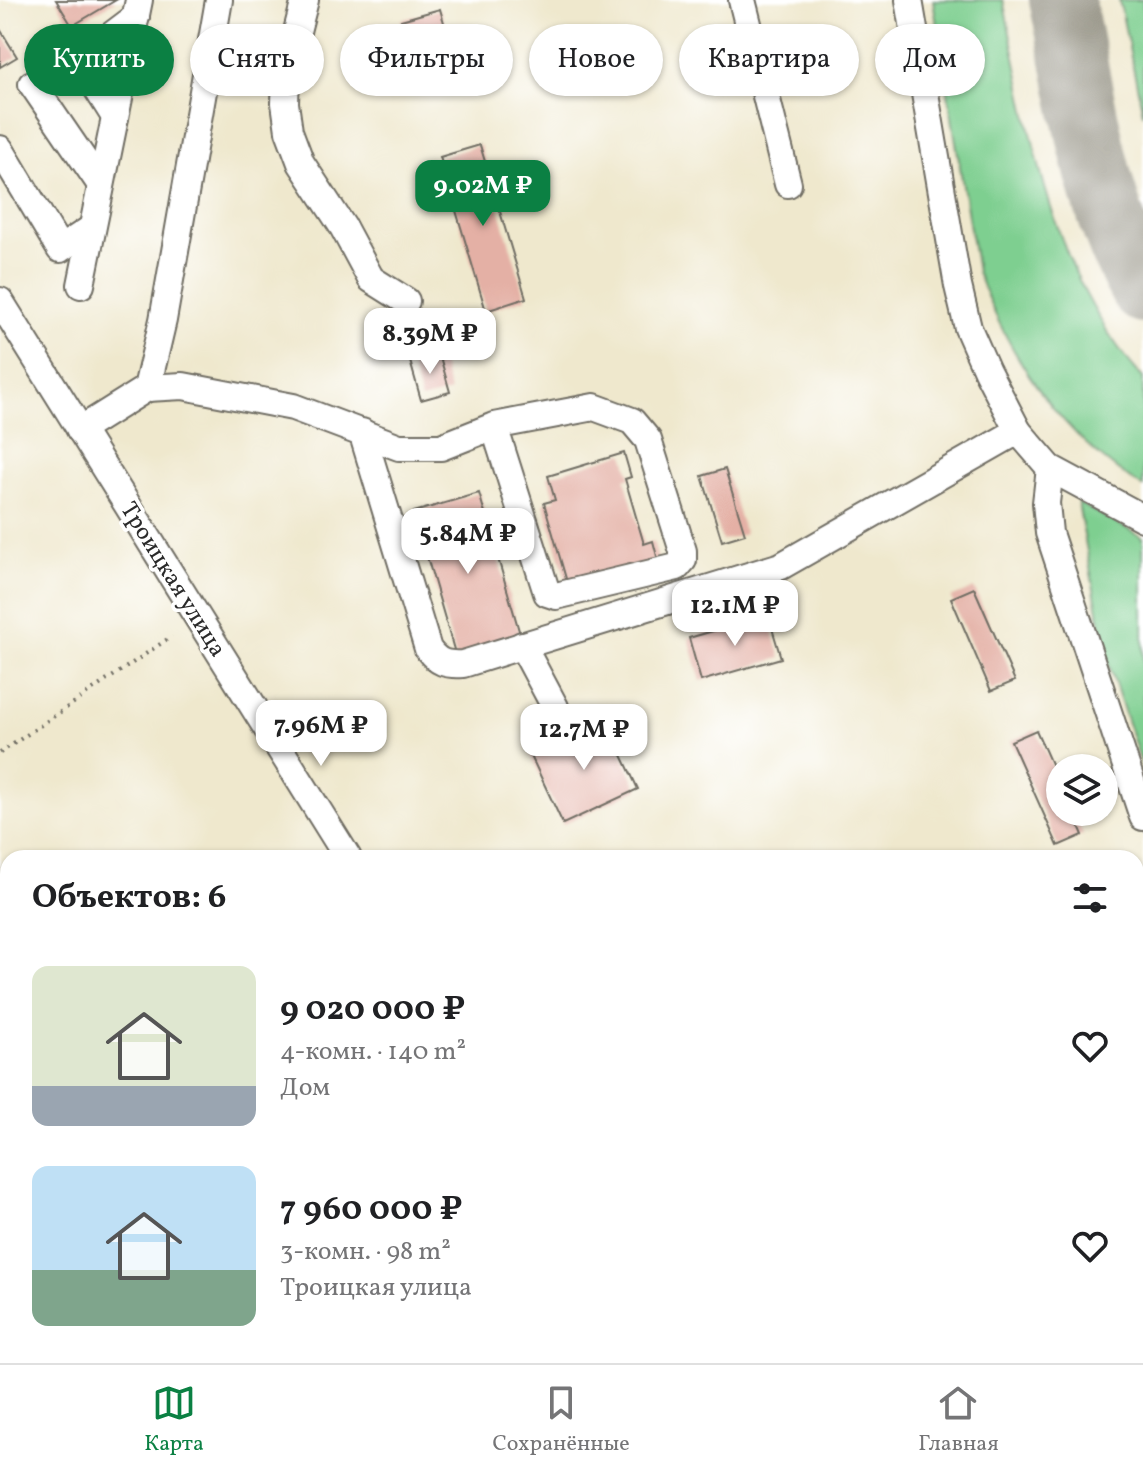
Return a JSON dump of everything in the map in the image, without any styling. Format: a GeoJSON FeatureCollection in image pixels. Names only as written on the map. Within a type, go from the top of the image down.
{"type":"FeatureCollection","features":[{"type":"Feature","properties":{"kind":"street"},"geometry":{"type":"LineString","coordinates":[[147,388],[163,320],[219,0]]}},
{"type":"Feature","properties":{"kind":"street"},"geometry":{"type":"LineString","coordinates":[[305,0],[286,74],[285,103],[289,131],[301,163],[343,227],[371,279],[406,301]]}},
{"type":"Feature","properties":{"kind":"street"},"geometry":{"type":"LineString","coordinates":[[742,0],[788,184]]}},
{"type":"Feature","properties":{"kind":"street"},"geometry":{"type":"LineString","coordinates":[[909,0],[958,286],[968,328],[987,371],[1018,431],[1050,468],[1143,518]]}},
{"type":"Feature","properties":{"kind":"street"},"geometry":{"type":"LineString","coordinates":[[115,117],[79,60],[138,9]]}},
{"type":"Feature","properties":{"kind":"street"},"geometry":{"type":"LineString","coordinates":[[81,285],[138,9]]}},
{"type":"Feature","properties":{"kind":"street"},"geometry":{"type":"LineString","coordinates":[[40,96],[101,185]]}},
{"type":"Feature","properties":{"kind":"street"},"geometry":{"type":"LineString","coordinates":[[0,149],[60,249],[92,228]]}},
{"type":"Feature","properties":{"kind":"street","name":"Троицкая улица"},"geometry":{"type":"LineString","coordinates":[[0,301],[343,850]]}},
{"type":"Feature","properties":{"kind":"street"},"geometry":{"type":"LineString","coordinates":[[80,430],[147,388],[183,386],[293,407],[399,447],[441,447],[494,426],[594,407],[632,421],[648,440],[683,551],[683,560],[677,567],[601,586],[556,596],[547,593],[494,426]]}},
{"type":"Feature","properties":{"kind":"street"},"geometry":{"type":"LineString","coordinates":[[362,432],[428,649],[435,659],[448,665],[463,664],[781,566],[1018,431]]}},
{"type":"Feature","properties":{"kind":"street"},"geometry":{"type":"LineString","coordinates":[[1050,468],[1046,503],[1049,533],[1143,817]]}},
{"type":"Feature","properties":{"kind":"street"},"geometry":{"type":"LineString","coordinates":[[522,645],[555,707]]}},
{"type":"Feature","properties":{"kind":"path"},"geometry":{"type":"LineString","coordinates":[[0,753],[172,636]]}},
{"type":"Feature","properties":{"kind":"green space"},"geometry":{"type":"Polygon","coordinates":[[[933,0],[1003,0],[1035,151],[1065,248],[1086,294],[1111,337],[1143,378],[1143,487],[1087,445],[1063,420],[1023,366],[991,304],[977,272],[949,96],[985,96],[985,24],[937,24],[933,0]]]}},
{"type":"Feature","properties":{"kind":"green space"},"geometry":{"type":"Polygon","coordinates":[[[1119,0],[1143,0],[1143,114],[1119,0]]]}},
{"type":"Feature","properties":{"kind":"green space"},"geometry":{"type":"Polygon","coordinates":[[[1078,503],[1143,537],[1143,769],[1107,659],[1078,503]]]}},
{"type":"Feature","properties":{"kind":"building"},"geometry":{"type":"Polygon","coordinates":[[[56,0],[116,0],[75,24],[71,24],[56,0]]]}},
{"type":"Feature","properties":{"kind":"building"},"geometry":{"type":"Polygon","coordinates":[[[440,9],[444,24],[402,24],[401,20],[440,9]]]}},
{"type":"Feature","properties":{"kind":"building"},"geometry":{"type":"Polygon","coordinates":[[[0,29],[17,57],[0,67],[0,29]]]}},
{"type":"Feature","properties":{"kind":"building"},"geometry":{"type":"Polygon","coordinates":[[[480,145],[526,298],[486,311],[440,157],[480,145]]]}},
{"type":"Feature","properties":{"kind":"building"},"geometry":{"type":"Polygon","coordinates":[[[439,353],[450,392],[421,400],[410,361],[439,353]]]}},
{"type":"Feature","properties":{"kind":"building"},"geometry":{"type":"Polygon","coordinates":[[[624,453],[631,477],[625,479],[644,544],[653,541],[660,568],[569,589],[544,503],[555,500],[548,476],[624,453]]]}},
{"type":"Feature","properties":{"kind":"building"},"geometry":{"type":"Polygon","coordinates":[[[725,469],[745,534],[722,541],[702,476],[725,469]]]}},
{"type":"Feature","properties":{"kind":"building"},"geometry":{"type":"Polygon","coordinates":[[[479,493],[522,641],[457,660],[414,512],[479,493]]]}},
{"type":"Feature","properties":{"kind":"building"},"geometry":{"type":"Polygon","coordinates":[[[974,588],[1015,681],[991,691],[951,598],[974,588]]]}},
{"type":"Feature","properties":{"kind":"building"},"geometry":{"type":"Polygon","coordinates":[[[768,615],[781,658],[701,681],[689,638],[768,615]]]}},
{"type":"Feature","properties":{"kind":"building"},"geometry":{"type":"Polygon","coordinates":[[[605,719],[638,789],[563,824],[530,754],[605,719]]]}},
{"type":"Feature","properties":{"kind":"building"},"geometry":{"type":"Polygon","coordinates":[[[1036,730],[1047,754],[1046,819],[1011,741],[1036,730]]]}},
{"type":"Feature","properties":{"kind":"building"},"geometry":{"type":"Polygon","coordinates":[[[1049,826],[1079,826],[1083,835],[1058,846],[1049,826]]]}},
{"type":"Feature","properties":{"kind":"taxiway"},"geometry":{"type":"LineString","coordinates":[[1062,0],[1101,186],[1126,257],[1143,290]]}}]}
